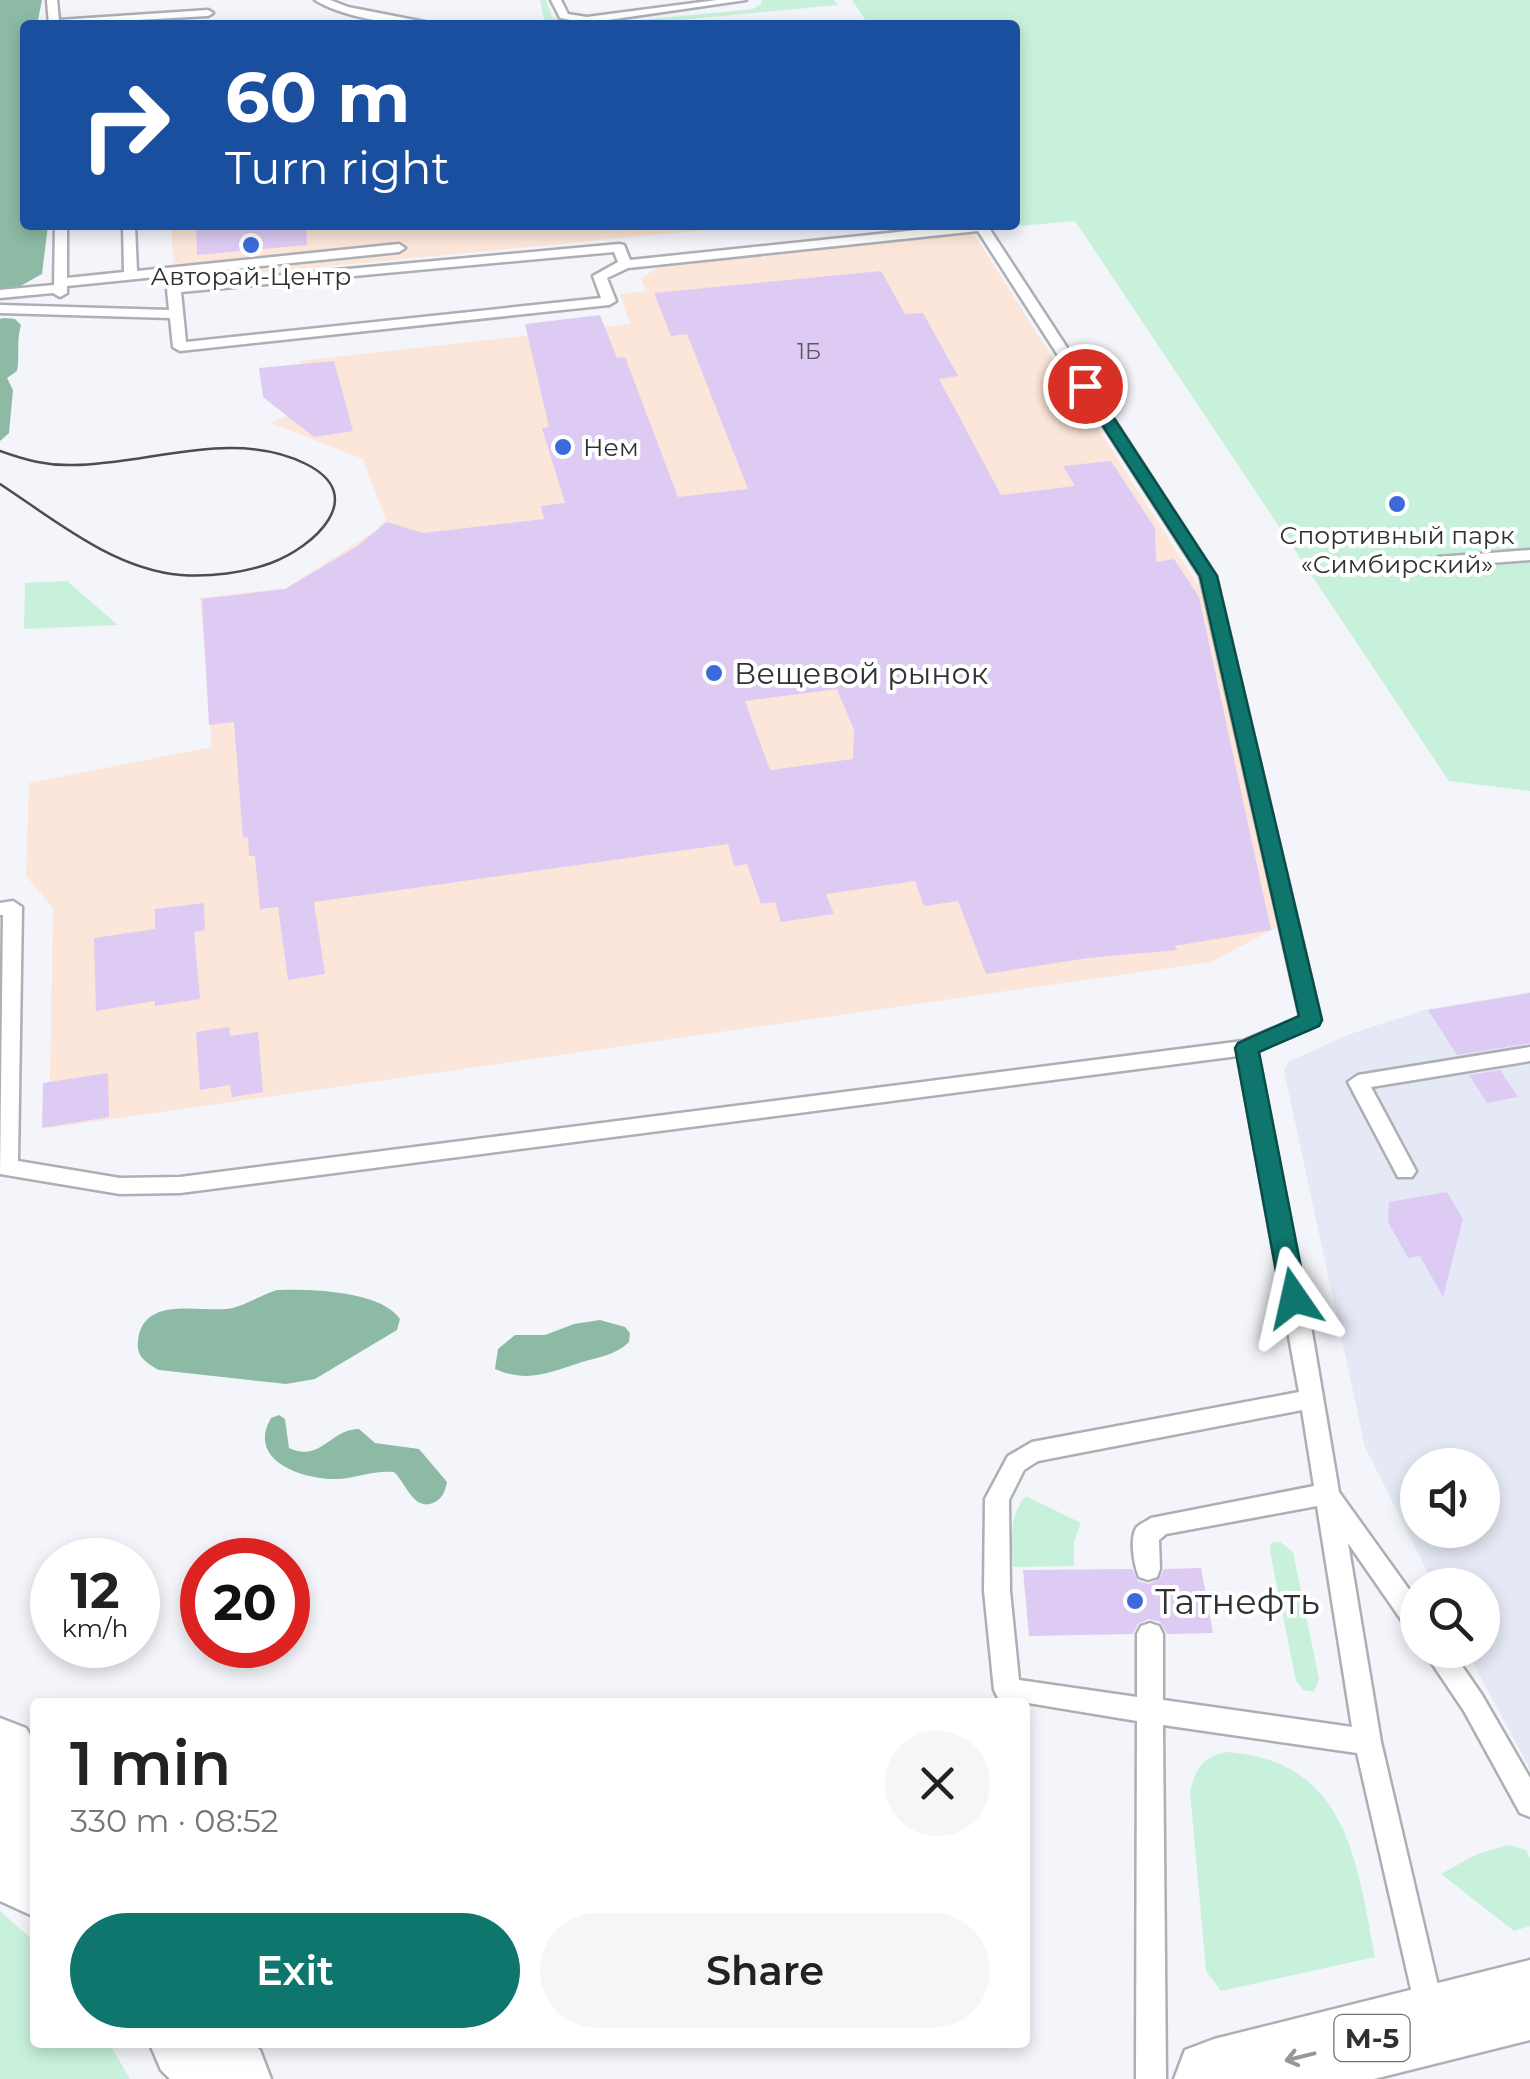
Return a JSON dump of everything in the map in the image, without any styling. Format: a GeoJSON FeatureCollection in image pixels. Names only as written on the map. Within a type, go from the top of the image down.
{"type":"FeatureCollection","features":[{"type":"Feature","properties":{"kind":"main road"},"geometry":{"type":"LineString","coordinates":[[0,1752],[30,1807]]}},
{"type":"Feature","properties":{"kind":"main road"},"geometry":{"type":"LineString","coordinates":[[0,1856],[30,1877]]}},
{"type":"Feature","properties":{"kind":"main road","name":"М-5"},"geometry":{"type":"LineString","coordinates":[[1214,2079],[1530,2000]]}},
{"type":"Feature","properties":{"kind":"main road"},"geometry":{"type":"LineString","coordinates":[[181,2048],[194,2079]]}},
{"type":"Feature","properties":{"kind":"main road"},"geometry":{"type":"LineString","coordinates":[[196,2048],[232,2079]]}},
{"type":"Feature","properties":{"kind":"lane"},"geometry":{"type":"LineString","coordinates":[[179,15],[212,0]]}},
{"type":"Feature","properties":{"kind":"lane"},"geometry":{"type":"LineString","coordinates":[[320,0],[346,10],[406,20]]}},
{"type":"Feature","properties":{"kind":"lane"},"geometry":{"type":"LineString","coordinates":[[556,0],[560,13],[580,20],[642,16],[651,5],[741,0]]}},
{"type":"Feature","properties":{"kind":"lane"},"geometry":{"type":"LineString","coordinates":[[116,20],[208,13]]}},
{"type":"Feature","properties":{"kind":"lane"},"geometry":{"type":"LineString","coordinates":[[60,230],[60,295]]}},
{"type":"Feature","properties":{"kind":"lane"},"geometry":{"type":"LineString","coordinates":[[129,230],[131,276]]}},
{"type":"Feature","properties":{"kind":"lane"},"geometry":{"type":"LineString","coordinates":[[625,264],[619,248],[174,289],[180,347],[610,301],[600,276],[625,264],[953,230]]}},
{"type":"Feature","properties":{"kind":"lane"},"geometry":{"type":"LineString","coordinates":[[0,908],[13,907],[4,1165],[120,1186],[180,1185],[1246,1048],[1311,1020],[1208,576],[984,230]]}},
{"type":"Feature","properties":{"kind":"lane"},"geometry":{"type":"LineString","coordinates":[[0,310],[131,276],[399,248]]}},
{"type":"Feature","properties":{"kind":"lane"},"geometry":{"type":"LineString","coordinates":[[0,294],[60,295],[175,307]]}},
{"type":"Feature","properties":{"kind":"lane"},"geometry":{"type":"LineString","coordinates":[[1438,562],[1530,555]]}},
{"type":"Feature","properties":{"kind":"lane"},"geometry":{"type":"LineString","coordinates":[[1246,1048],[1312,1399],[1368,1742],[1432,2023]]}},
{"type":"Feature","properties":{"kind":"lane"},"geometry":{"type":"LineString","coordinates":[[1405,1171],[1358,1082],[1530,1054]]}},
{"type":"Feature","properties":{"kind":"lane"},"geometry":{"type":"LineString","coordinates":[[1312,1399],[1032,1452],[1016,1464],[997,1499],[997,1591],[1007,1690],[1368,1742]]}},
{"type":"Feature","properties":{"kind":"lane"},"geometry":{"type":"LineString","coordinates":[[1148,1569],[1146,1536],[1160,1525],[1327,1494]]}},
{"type":"Feature","properties":{"kind":"lane"},"geometry":{"type":"LineString","coordinates":[[1327,1494],[1400,1597]]}},
{"type":"Feature","properties":{"kind":"lane"},"geometry":{"type":"LineString","coordinates":[[1150,1634],[1151,2079]]}},
{"type":"Feature","properties":{"kind":"lane"},"geometry":{"type":"LineString","coordinates":[[1449,1668],[1473,1702],[1530,1804]]}},
{"type":"Feature","properties":{"kind":"shaded area"},"geometry":{"type":"Polygon","coordinates":[[[171,230],[704,230],[175,281],[171,230]]]}},
{"type":"Feature","properties":{"kind":"shaded area","name":"Вещевой рынок"},"geometry":{"type":"Polygon","coordinates":[[[972,231],[1205,596],[1277,927],[1211,962],[49,1128],[53,908],[26,876],[29,783],[212,747],[200,598],[286,588],[374,532],[386,520],[363,459],[271,423],[308,407],[299,361],[630,324],[620,294],[646,291],[641,279],[662,264],[972,231]]]}},
{"type":"Feature","properties":{"kind":"shaded area"},"geometry":{"type":"Polygon","coordinates":[[[1530,992],[1530,1769],[1476,1668],[1500,1668],[1500,1568],[1426,1568],[1416,1548],[1500,1548],[1500,1448],[1400,1448],[1400,1517],[1365,1447],[1284,1071],[1288,1062],[1350,1034],[1424,1010],[1530,992]]]}},
{"type":"Feature","properties":{"kind":"green space"},"geometry":{"type":"Polygon","coordinates":[[[0,0],[42,0],[38,20],[20,20],[20,230],[47,230],[42,274],[13,290],[0,291],[0,0]]]}},
{"type":"Feature","properties":{"kind":"green space"},"geometry":{"type":"Polygon","coordinates":[[[540,0],[546,0],[552,17],[560,20],[544,20],[540,0]]]}},
{"type":"Feature","properties":{"kind":"green space"},"geometry":{"type":"Polygon","coordinates":[[[761,0],[834,0],[838,5],[642,20],[753,9],[761,0]]]}},
{"type":"Feature","properties":{"kind":"green space","name":"Спортивный парк «Симбирский»"},"geometry":{"type":"Polygon","coordinates":[[[852,0],[1530,0],[1530,791],[1449,781],[1075,221],[1020,226],[1020,20],[866,20],[852,0]]]}},
{"type":"Feature","properties":{"kind":"green space"},"geometry":{"type":"Polygon","coordinates":[[[0,319],[15,319],[21,325],[17,371],[7,378],[13,390],[9,433],[0,441],[0,319]]]}},
{"type":"Feature","properties":{"kind":"green space"},"geometry":{"type":"Polygon","coordinates":[[[67,581],[118,625],[24,629],[25,583],[67,581]]]}},
{"type":"Feature","properties":{"kind":"green space"},"geometry":{"type":"Polygon","coordinates":[[[277,1290],[343,1293],[377,1302],[400,1319],[397,1330],[315,1379],[286,1384],[159,1370],[141,1355],[138,1341],[142,1327],[159,1312],[231,1308],[277,1290]]]}},
{"type":"Feature","properties":{"kind":"green space"},"geometry":{"type":"Polygon","coordinates":[[[600,1320],[625,1327],[630,1333],[629,1342],[606,1355],[537,1375],[495,1369],[498,1349],[515,1335],[545,1335],[600,1320]]]}},
{"type":"Feature","properties":{"kind":"green space"},"geometry":{"type":"Polygon","coordinates":[[[279,1415],[285,1419],[289,1448],[300,1451],[318,1449],[340,1434],[359,1429],[375,1443],[419,1449],[447,1482],[443,1494],[435,1502],[421,1504],[394,1472],[338,1479],[309,1476],[282,1465],[266,1446],[265,1433],[271,1418],[279,1415]]]}},
{"type":"Feature","properties":{"kind":"green space"},"geometry":{"type":"Polygon","coordinates":[[[1026,1496],[1081,1523],[1074,1541],[1074,1566],[1013,1567],[1014,1520],[1026,1496]]]}},
{"type":"Feature","properties":{"kind":"green space"},"geometry":{"type":"Polygon","coordinates":[[[1280,1542],[1293,1552],[1319,1679],[1314,1692],[1303,1690],[1296,1681],[1270,1551],[1271,1543],[1280,1542]]]}},
{"type":"Feature","properties":{"kind":"green space"},"geometry":{"type":"Polygon","coordinates":[[[1225,1752],[1266,1759],[1297,1773],[1321,1795],[1339,1821],[1352,1852],[1375,1957],[1221,1991],[1206,1971],[1190,1791],[1201,1765],[1225,1752]]]}},
{"type":"Feature","properties":{"kind":"green space"},"geometry":{"type":"Polygon","coordinates":[[[1509,1845],[1526,1850],[1530,1858],[1530,1926],[1514,1931],[1441,1874],[1477,1854],[1509,1845]]]}},
{"type":"Feature","properties":{"kind":"green space"},"geometry":{"type":"Polygon","coordinates":[[[0,1911],[30,1938],[30,2048],[112,2048],[130,2079],[0,2079],[0,1911]]]}},
{"type":"Feature","properties":{"kind":"building"},"geometry":{"type":"Polygon","coordinates":[[[196,230],[306,230],[307,245],[197,255],[196,230]]]}},
{"type":"Feature","properties":{"kind":"building","name":"Вещевой рынок"},"geometry":{"type":"Polygon","coordinates":[[[881,271],[905,314],[923,313],[958,376],[939,379],[1001,495],[1075,486],[1063,466],[1111,461],[1155,528],[1156,562],[1174,559],[1199,597],[1271,930],[1174,946],[1178,950],[1088,958],[986,974],[958,901],[924,906],[915,881],[826,894],[834,914],[781,922],[775,902],[761,904],[747,864],[734,866],[728,844],[314,902],[325,974],[288,980],[278,907],[260,909],[255,856],[249,856],[248,837],[243,838],[234,722],[209,725],[202,599],[285,589],[356,547],[387,522],[423,533],[544,519],[541,506],[565,503],[542,428],[549,427],[525,324],[600,315],[617,358],[625,357],[678,497],[748,489],[687,334],[671,336],[654,293],[881,271]],[[837,689],[745,701],[770,770],[853,759],[854,730],[837,689]]]}},
{"type":"Feature","properties":{"kind":"building"},"geometry":{"type":"Polygon","coordinates":[[[334,361],[353,431],[314,437],[263,397],[259,368],[334,361]]]}},
{"type":"Feature","properties":{"kind":"building"},"geometry":{"type":"Polygon","coordinates":[[[204,903],[205,930],[194,932],[200,999],[155,1006],[155,1001],[96,1011],[94,938],[155,929],[155,909],[204,903]]]}},
{"type":"Feature","properties":{"kind":"building"},"geometry":{"type":"Polygon","coordinates":[[[1530,993],[1530,1043],[1457,1055],[1428,1010],[1530,993]]]}},
{"type":"Feature","properties":{"kind":"building"},"geometry":{"type":"Polygon","coordinates":[[[229,1027],[230,1036],[258,1032],[263,1092],[232,1097],[230,1085],[200,1090],[196,1032],[229,1027]]]}},
{"type":"Feature","properties":{"kind":"building"},"geometry":{"type":"Polygon","coordinates":[[[1500,1070],[1518,1097],[1487,1103],[1469,1075],[1500,1070]]]}},
{"type":"Feature","properties":{"kind":"building"},"geometry":{"type":"Polygon","coordinates":[[[108,1073],[109,1117],[42,1128],[43,1083],[108,1073]]]}},
{"type":"Feature","properties":{"kind":"building"},"geometry":{"type":"Polygon","coordinates":[[[1447,1192],[1463,1219],[1443,1297],[1420,1256],[1408,1258],[1388,1222],[1389,1202],[1447,1192]]]}},
{"type":"Feature","properties":{"kind":"building"},"geometry":{"type":"Polygon","coordinates":[[[1201,1568],[1213,1633],[1167,1634],[1160,1622],[1149,1619],[1138,1624],[1133,1634],[1029,1636],[1023,1570],[1132,1569],[1138,1581],[1149,1584],[1160,1578],[1164,1569],[1201,1568]]]}},
{"type":"Feature","properties":{"kind":"tram line"},"geometry":{"type":"LineString","coordinates":[[0,451],[36,462],[74,465],[221,448],[250,449],[306,464],[325,477],[334,491],[334,505],[329,520],[318,533],[271,563],[227,574],[181,575],[156,571],[108,553],[0,484]]}},
{"type":"Feature","properties":{"kind":"place","name":"Авторай-Центр"},"geometry":{"type":"Point","coordinates":[251,245]}},
{"type":"Feature","properties":{"kind":"place","name":"Нем"},"geometry":{"type":"Point","coordinates":[563,447]}},
{"type":"Feature","properties":{"kind":"place","name":"Спортивный парк «Симбирский»"},"geometry":{"type":"Point","coordinates":[1397,504]}},
{"type":"Feature","properties":{"kind":"place","name":"Вещевой рынок"},"geometry":{"type":"Point","coordinates":[714,673]}},
{"type":"Feature","properties":{"kind":"place","name":"Татнефть"},"geometry":{"type":"Point","coordinates":[1135,1601]}},
{"type":"Feature","properties":{"kind":"route"},"geometry":{"type":"LineString","coordinates":[[1085,386],[1208,576],[1311,1020],[1246,1048],[1294,1298]]}}]}
